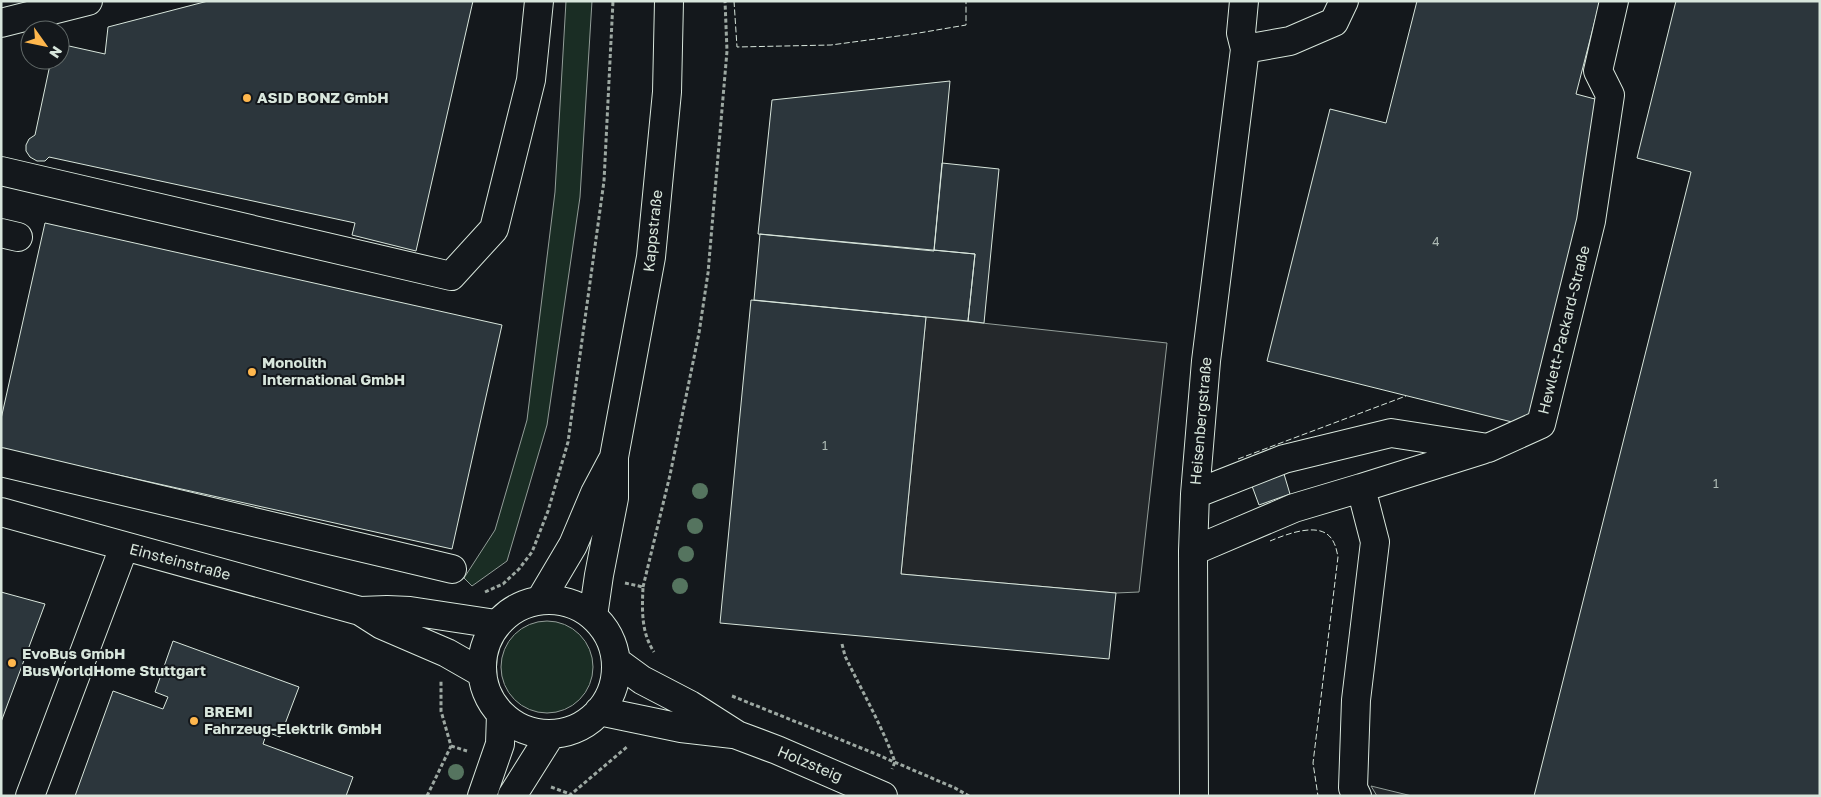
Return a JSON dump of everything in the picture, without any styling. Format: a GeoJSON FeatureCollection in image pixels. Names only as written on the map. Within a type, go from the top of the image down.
{"type":"FeatureCollection","features":[{"type":"Feature","properties":{"kind":"street"},"geometry":{"type":"LineString","coordinates":[[1,23],[88,1]]}},
{"type":"Feature","properties":{"kind":"street"},"geometry":{"type":"LineString","coordinates":[[1,171],[451,276],[494,229],[531,80],[539,1]]}},
{"type":"Feature","properties":{"kind":"street","name":"Kappstraße"},"geometry":{"type":"LineString","coordinates":[[593,616],[614,498],[614,457],[651,257],[667,92],[668,1]]}},
{"type":"Feature","properties":{"kind":"street","name":"Heisenbergstraße"},"geometry":{"type":"LineString","coordinates":[[1194,796],[1193,550],[1195,494],[1206,361],[1245,49],[1241,33],[1244,1]]}},
{"type":"Feature","properties":{"kind":"street"},"geometry":{"type":"LineString","coordinates":[[1245,49],[1290,41],[1334,22],[1344,1]]}},
{"type":"Feature","properties":{"kind":"street","name":"Hewlett-Packard-Straße"},"geometry":{"type":"LineString","coordinates":[[1488,448],[1541,424],[1590,221],[1610,95],[1598,71],[1614,1]]}},
{"type":"Feature","properties":{"kind":"street"},"geometry":{"type":"LineString","coordinates":[[1195,494],[1284,459],[1391,432],[1488,448]]}},
{"type":"Feature","properties":{"kind":"street"},"geometry":{"type":"LineString","coordinates":[[1193,550],[1294,508],[1488,448]]}},
{"type":"Feature","properties":{"kind":"street","name":"Kappstraße"},"geometry":{"type":"LineString","coordinates":[[541,599],[573,545],[595,493],[614,457]]}},
{"type":"Feature","properties":{"kind":"street"},"geometry":{"type":"LineString","coordinates":[[1,462],[452,569]]}},
{"type":"Feature","properties":{"kind":"street"},"geometry":{"type":"LineString","coordinates":[[1357,796],[1352,788],[1356,700],[1376,542],[1361,488]]}},
{"type":"Feature","properties":{"kind":"street","name":"Einsteinstraße"},"geometry":{"type":"LineString","coordinates":[[1,512],[360,611],[410,611],[496,624]]}},
{"type":"Feature","properties":{"kind":"street"},"geometry":{"type":"LineString","coordinates":[[30,796],[124,547]]}},
{"type":"Feature","properties":{"kind":"street"},"geometry":{"type":"LineString","coordinates":[[541,599],[569,602],[593,616],[609,636],[614,648],[616,662],[616,675],[612,688],[607,700],[599,711],[577,728],[551,734],[537,733],[524,729],[512,723],[501,714],[488,695],[482,673],[484,648],[496,624],[516,608],[541,599]]}},
{"type":"Feature","properties":{"kind":"street","name":"Einsteinstraße"},"geometry":{"type":"LineString","coordinates":[[360,611],[382,625],[447,653],[482,673]]}},
{"type":"Feature","properties":{"kind":"street","name":"Holzsteig"},"geometry":{"type":"LineString","coordinates":[[616,662],[642,680],[690,705],[737,735],[882,795]]}},
{"type":"Feature","properties":{"kind":"street","name":"Holzsteig"},"geometry":{"type":"LineString","coordinates":[[599,711],[681,728],[737,735]]}},
{"type":"Feature","properties":{"kind":"street"},"geometry":{"type":"LineString","coordinates":[[482,796],[500,744],[501,714]]}},
{"type":"Feature","properties":{"kind":"street"},"geometry":{"type":"LineString","coordinates":[[512,796],[551,734]]}},
{"type":"Feature","properties":{"kind":"path"},"geometry":{"type":"LineString","coordinates":[[480,594],[503,584],[519,569],[532,552],[548,511],[568,442],[604,181],[613,1]]}},
{"type":"Feature","properties":{"kind":"path"},"geometry":{"type":"LineString","coordinates":[[657,657],[648,643],[644,627],[642,609],[643,587],[686,400],[708,272],[727,51],[725,1]]}},
{"type":"Feature","properties":{"kind":"path"},"geometry":{"type":"LineString","coordinates":[[532,552],[563,563]]}},
{"type":"Feature","properties":{"kind":"path"},"geometry":{"type":"LineString","coordinates":[[599,575],[643,587]]}},
{"type":"Feature","properties":{"kind":"path"},"geometry":{"type":"LineString","coordinates":[[842,644],[845,656],[886,739],[895,762],[882,795]]}},
{"type":"Feature","properties":{"kind":"path"},"geometry":{"type":"LineString","coordinates":[[724,692],[895,762],[969,796]]}},
{"type":"Feature","properties":{"kind":"path"},"geometry":{"type":"LineString","coordinates":[[427,796],[451,746]]}},
{"type":"Feature","properties":{"kind":"green space"},"geometry":{"type":"Polygon","coordinates":[[[566,1],[592,1],[580,197],[547,425],[507,561],[472,586],[464,578],[495,530],[527,420],[555,192],[566,1]]]}},
{"type":"Feature","properties":{"kind":"green space"},"geometry":{"type":"Polygon","coordinates":[[[547,621],[565,624],[580,634],[590,649],[593,667],[590,685],[580,700],[565,710],[547,713],[529,710],[514,700],[504,685],[501,667],[504,649],[514,634],[529,624],[547,621]]]}},
{"type":"Feature","properties":{"kind":"shaded area"},"geometry":{"type":"Polygon","coordinates":[[[926,317],[1167,343],[1139,592],[1116,593],[901,574],[926,317]]]}},
{"type":"Feature","properties":{"kind":"shaded area"},"geometry":{"type":"Polygon","coordinates":[[[1371,786],[1412,796],[1377,796],[1371,786]]]}},
{"type":"Feature","properties":{"kind":"building","name":"ASID BONZ GmbH"},"geometry":{"type":"Polygon","coordinates":[[[208,1],[473,1],[416,251],[352,235],[355,223],[49,157],[45,161],[37,161],[30,157],[26,151],[26,145],[29,139],[35,135],[49,70],[70,70],[70,46],[105,54],[108,27],[208,1]]]}},
{"type":"Feature","properties":{"kind":"building"},"geometry":{"type":"Polygon","coordinates":[[[1417,1],[1600,1],[1576,94],[1610,103],[1528,426],[1267,361],[1330,109],[1386,123],[1417,1]]]}},
{"type":"Feature","properties":{"kind":"building"},"geometry":{"type":"Polygon","coordinates":[[[1676,1],[1820,1],[1820,796],[1534,796],[1691,172],[1637,158],[1676,1]]]}},
{"type":"Feature","properties":{"kind":"building"},"geometry":{"type":"Polygon","coordinates":[[[950,81],[934,251],[758,234],[772,100],[950,81]]]}},
{"type":"Feature","properties":{"kind":"building"},"geometry":{"type":"Polygon","coordinates":[[[942,163],[999,169],[984,323],[968,321],[975,254],[934,250],[942,163]]]}},
{"type":"Feature","properties":{"kind":"building","name":"Monolith International GmbH"},"geometry":{"type":"Polygon","coordinates":[[[45,223],[502,325],[452,549],[1,449],[1,419],[45,223]]]}},
{"type":"Feature","properties":{"kind":"building"},"geometry":{"type":"Polygon","coordinates":[[[760,234],[975,254],[968,321],[754,300],[760,234]]]}},
{"type":"Feature","properties":{"kind":"building"},"geometry":{"type":"Polygon","coordinates":[[[751,300],[926,317],[901,574],[1116,593],[1109,659],[720,623],[751,300]]]}},
{"type":"Feature","properties":{"kind":"building"},"geometry":{"type":"Polygon","coordinates":[[[1284,474],[1290,494],[1259,505],[1252,486],[1284,474]]]}},
{"type":"Feature","properties":{"kind":"building","name":"EvoBus GmbH BusWorldHome Stuttgart"},"geometry":{"type":"Polygon","coordinates":[[[1,592],[45,604],[1,722],[1,592]]]}},
{"type":"Feature","properties":{"kind":"building","name":"BREMI Fahrzeug-Elektrik GmbH"},"geometry":{"type":"Polygon","coordinates":[[[173,641],[299,687],[280,737],[267,732],[263,744],[353,777],[346,796],[75,796],[113,691],[163,709],[168,697],[155,692],[173,641]]]}},
{"type":"Feature","properties":{"kind":"fence"},"geometry":{"type":"LineString","coordinates":[[734,1],[737,47],[831,45],[966,25],[966,1]]}},
{"type":"Feature","properties":{"kind":"fence"},"geometry":{"type":"LineString","coordinates":[[1238,459],[1406,396]]}},
{"type":"Feature","properties":{"kind":"fence"},"geometry":{"type":"LineString","coordinates":[[1270,541],[1304,530],[1321,531],[1333,541],[1338,557],[1313,763],[1318,796]]}},
{"type":"Feature","properties":{"kind":"place","name":"ASID BONZ GmbH"},"geometry":{"type":"Point","coordinates":[247,98]}},
{"type":"Feature","properties":{"kind":"place","name":"Monolith International GmbH"},"geometry":{"type":"Point","coordinates":[252,372]}},
{"type":"Feature","properties":{"kind":"place","name":"EvoBus GmbH BusWorldHome Stuttgart"},"geometry":{"type":"Point","coordinates":[12,663]}},
{"type":"Feature","properties":{"kind":"place","name":"BREMI Fahrzeug-Elektrik GmbH"},"geometry":{"type":"Point","coordinates":[194,721]}}]}
